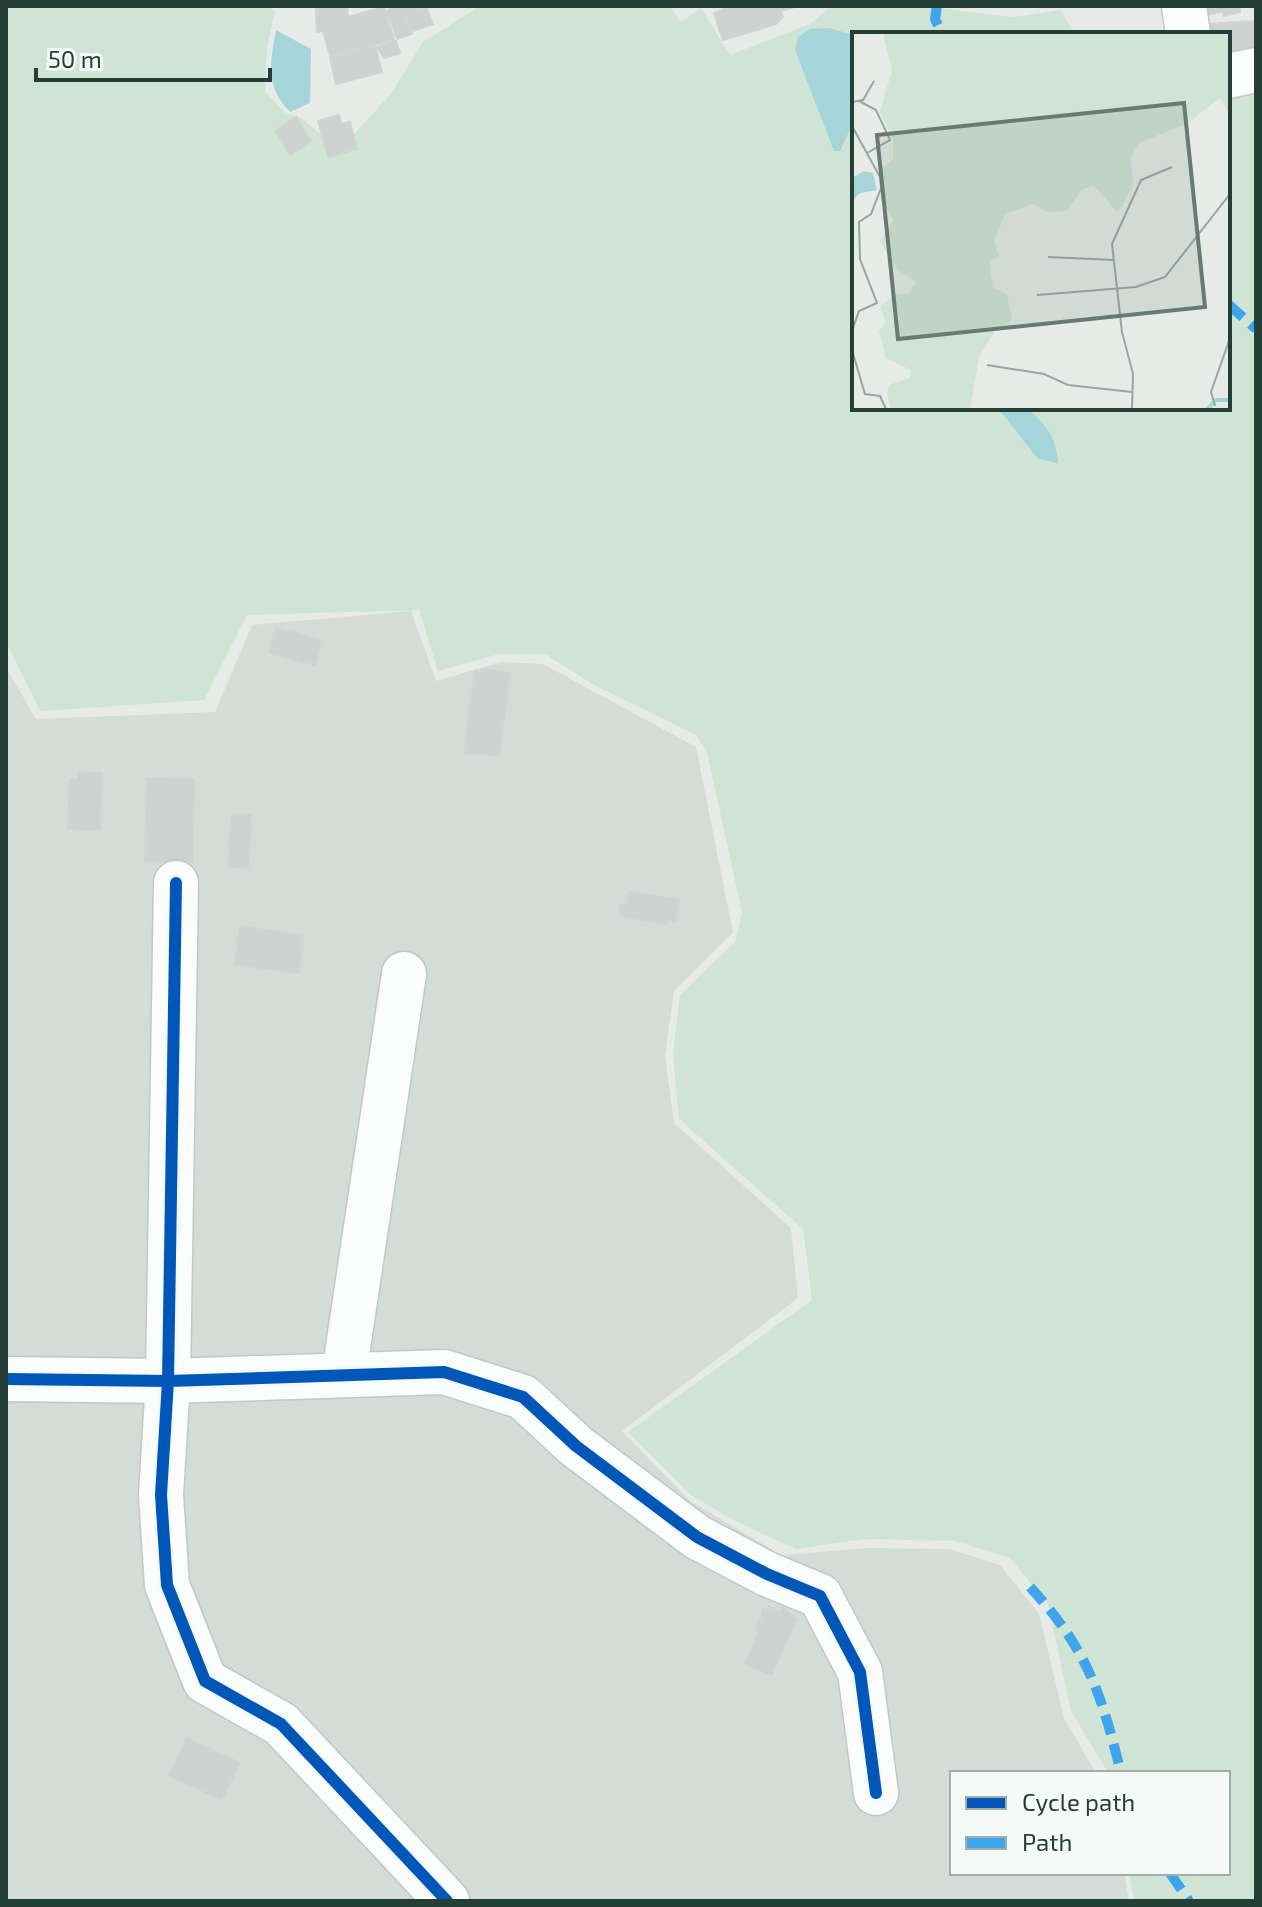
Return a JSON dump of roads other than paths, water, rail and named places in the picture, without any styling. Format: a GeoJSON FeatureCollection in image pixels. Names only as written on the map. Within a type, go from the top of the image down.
{"type":"FeatureCollection","features":[{"type":"Feature","properties":{"kind":"street"},"geometry":{"type":"LineString","coordinates":[[1184,6],[1188,32]]}},
{"type":"Feature","properties":{"kind":"street"},"geometry":{"type":"LineString","coordinates":[[1230,76],[1256,70]]}},
{"type":"Feature","properties":{"kind":"street"},"geometry":{"type":"LineString","coordinates":[[176,883],[168,1381],[161,1495],[167,1585],[205,1681],[281,1724],[447,1901]]}},
{"type":"Feature","properties":{"kind":"street"},"geometry":{"type":"LineString","coordinates":[[344,1374],[404,974]]}},
{"type":"Feature","properties":{"kind":"street"},"geometry":{"type":"LineString","coordinates":[[6,1379],[168,1381],[444,1372],[523,1397],[576,1446],[697,1537],[767,1574],[820,1596],[860,1672],[876,1793]]}},
{"type":"Feature","properties":{"kind":"water"},"geometry":{"type":"Polygon","coordinates":[[[829,28],[852,34],[852,125],[840,151],[834,151],[795,50],[798,37],[810,29],[829,28]]]}},
{"type":"Feature","properties":{"kind":"water"},"geometry":{"type":"Polygon","coordinates":[[[276,30],[311,49],[310,103],[290,112],[276,93],[271,74],[276,30]]]}},
{"type":"Feature","properties":{"kind":"water"},"geometry":{"type":"Polygon","coordinates":[[[1000,410],[1029,410],[1040,420],[1055,446],[1058,463],[1038,459],[1000,410]]]}}]}
